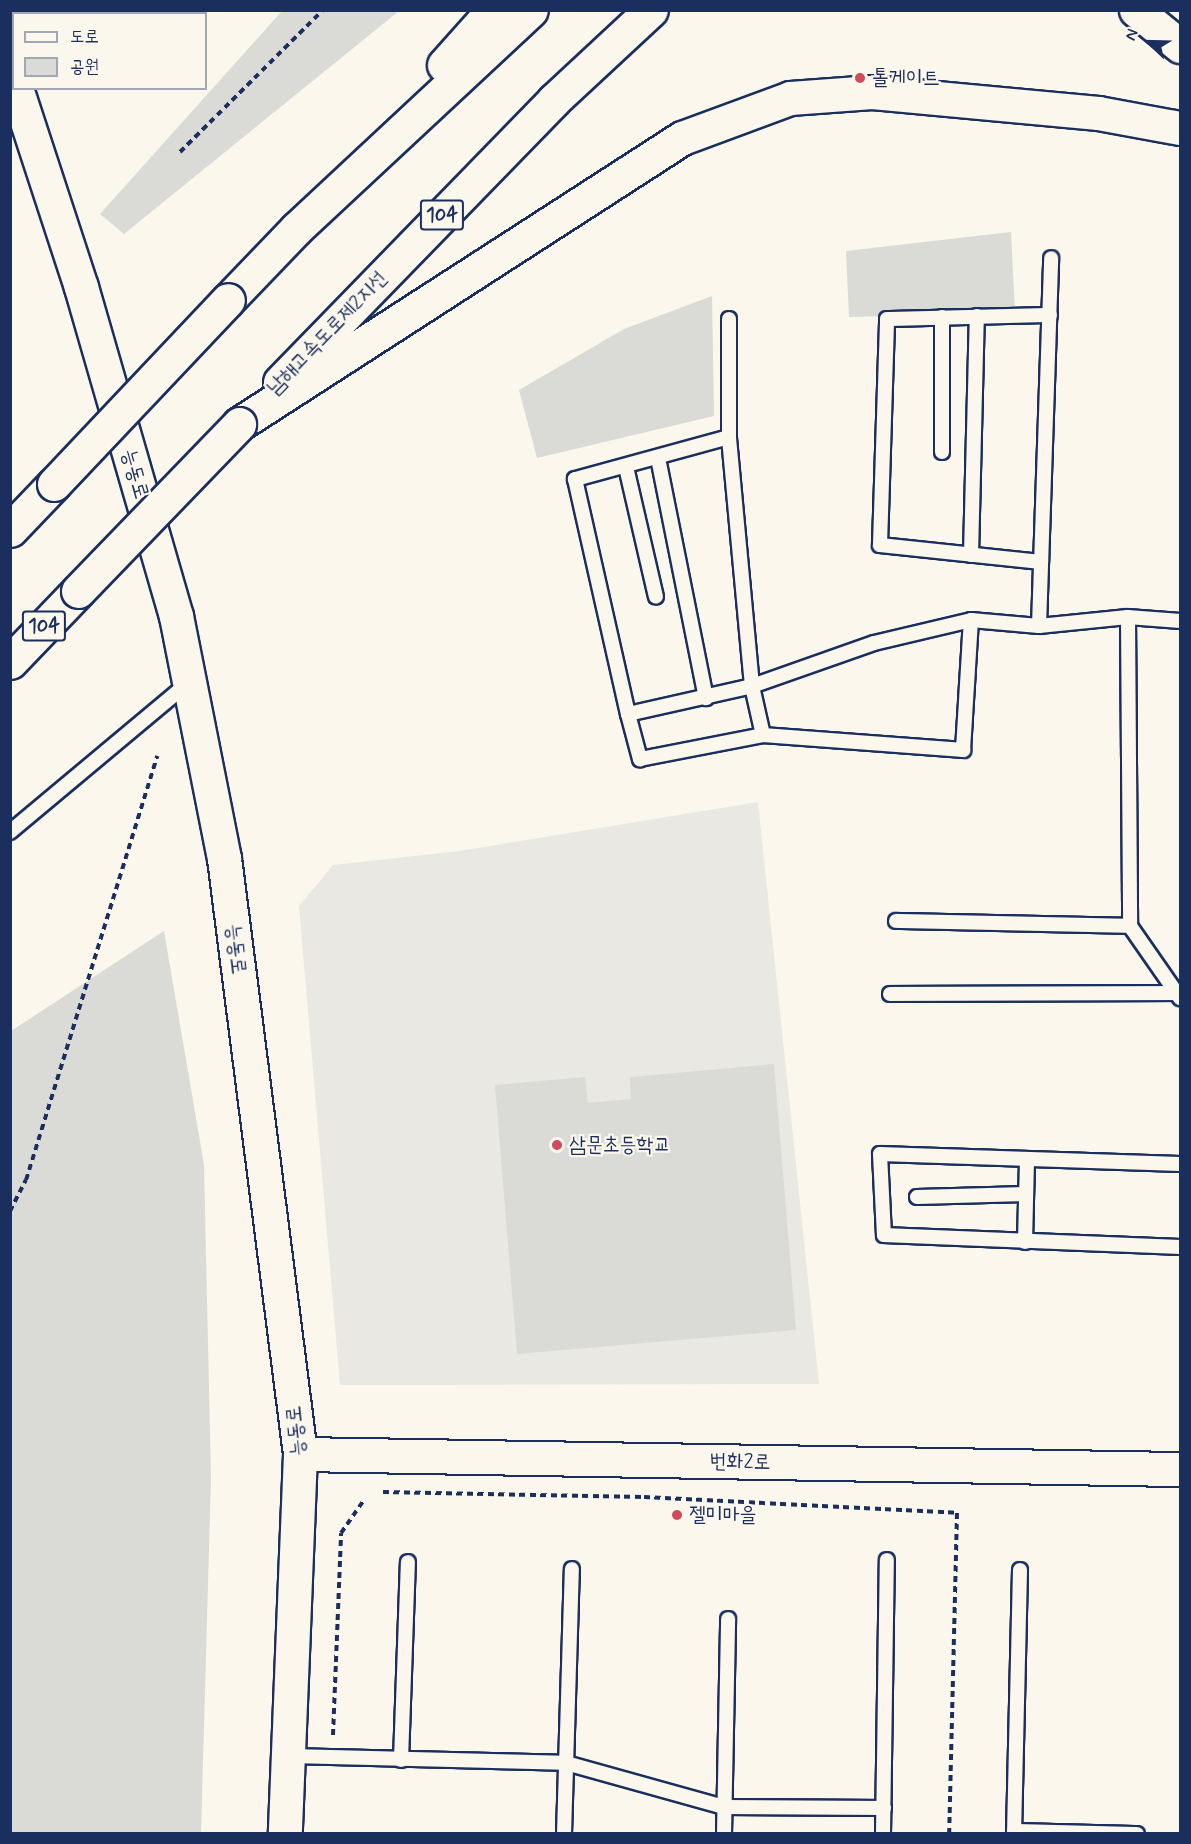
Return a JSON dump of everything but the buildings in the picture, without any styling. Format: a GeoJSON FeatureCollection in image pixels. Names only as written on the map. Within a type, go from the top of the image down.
{"type":"FeatureCollection","features":[{"type":"Feature","properties":{"kind":"main road"},"geometry":{"type":"LineString","coordinates":[[10,530],[296,230],[493,10]]}},
{"type":"Feature","properties":{"kind":"main road"},"geometry":{"type":"LineString","coordinates":[[296,230],[531,10]]}},
{"type":"Feature","properties":{"kind":"main road","name":"남해고속도로제2지선"},"geometry":{"type":"LineString","coordinates":[[10,662],[554,100],[651,10]]}},
{"type":"Feature","properties":{"kind":"main road"},"geometry":{"type":"LineString","coordinates":[[1136,10],[1180,46]]}},
{"type":"Feature","properties":{"kind":"main road","name":"능동로"},"geometry":{"type":"LineString","coordinates":[[17,90],[87,310],[176,616],[224,858],[300,1454],[285,1833]]}},
{"type":"Feature","properties":{"kind":"main road"},"geometry":{"type":"LineString","coordinates":[[238,424],[682,138],[790,98],[872,92],[1098,113],[1180,128]]}},
{"type":"Feature","properties":{"kind":"main road","name":"번화2로"},"geometry":{"type":"LineString","coordinates":[[300,1454],[1180,1469]]}},
{"type":"Feature","properties":{"kind":"lane"},"geometry":{"type":"LineString","coordinates":[[1039,626],[1051,258]]}},
{"type":"Feature","properties":{"kind":"lane"},"geometry":{"type":"LineString","coordinates":[[1041,562],[880,545],[886,319],[1050,315]]}},
{"type":"Feature","properties":{"kind":"lane"},"geometry":{"type":"LineString","coordinates":[[971,555],[977,316]]}},
{"type":"Feature","properties":{"kind":"lane"},"geometry":{"type":"LineString","coordinates":[[942,317],[942,452]]}},
{"type":"Feature","properties":{"kind":"lane"},"geometry":{"type":"LineString","coordinates":[[729,319],[729,437],[752,686],[763,735]]}},
{"type":"Feature","properties":{"kind":"lane"},"geometry":{"type":"LineString","coordinates":[[729,437],[575,479],[640,759],[763,735],[963,750],[971,620]]}},
{"type":"Feature","properties":{"kind":"lane"},"geometry":{"type":"LineString","coordinates":[[658,458],[706,698]]}},
{"type":"Feature","properties":{"kind":"lane"},"geometry":{"type":"LineString","coordinates":[[626,466],[656,597]]}},
{"type":"Feature","properties":{"kind":"lane"},"geometry":{"type":"LineString","coordinates":[[628,714],[752,686],[874,643],[971,620],[1039,626],[1128,617],[1180,621]]}},
{"type":"Feature","properties":{"kind":"lane"},"geometry":{"type":"LineString","coordinates":[[1128,617],[1130,926],[1179,996]]}},
{"type":"Feature","properties":{"kind":"lane"},"geometry":{"type":"LineString","coordinates":[[10,832],[189,683]]}},
{"type":"Feature","properties":{"kind":"lane"},"geometry":{"type":"LineString","coordinates":[[896,921],[1130,926]]}},
{"type":"Feature","properties":{"kind":"lane"},"geometry":{"type":"LineString","coordinates":[[890,994],[1179,996]]}},
{"type":"Feature","properties":{"kind":"lane"},"geometry":{"type":"LineString","coordinates":[[1180,1164],[880,1154],[884,1235],[1180,1247]]}},
{"type":"Feature","properties":{"kind":"lane"},"geometry":{"type":"LineString","coordinates":[[1025,1242],[1027,1159]]}},
{"type":"Feature","properties":{"kind":"lane"},"geometry":{"type":"LineString","coordinates":[[917,1197],[1026,1194]]}},
{"type":"Feature","properties":{"kind":"lane"},"geometry":{"type":"LineString","coordinates":[[883,1833],[887,1560]]}},
{"type":"Feature","properties":{"kind":"lane"},"geometry":{"type":"LineString","coordinates":[[401,1760],[408,1562]]}},
{"type":"Feature","properties":{"kind":"lane"},"geometry":{"type":"LineString","coordinates":[[564,1833],[572,1569]]}},
{"type":"Feature","properties":{"kind":"lane"},"geometry":{"type":"LineString","coordinates":[[1020,1570],[1014,1831],[1137,1833]]}},
{"type":"Feature","properties":{"kind":"lane"},"geometry":{"type":"LineString","coordinates":[[723,1833],[728,1619]]}},
{"type":"Feature","properties":{"kind":"lane"},"geometry":{"type":"LineString","coordinates":[[287,1756],[566,1763],[724,1807],[884,1808]]}},
{"type":"Feature","properties":{"kind":"path"},"geometry":{"type":"LineString","coordinates":[[180,152],[323,10]]}},
{"type":"Feature","properties":{"kind":"path"},"geometry":{"type":"LineString","coordinates":[[10,1211],[26,1180],[157,756]]}},
{"type":"Feature","properties":{"kind":"path"},"geometry":{"type":"LineString","coordinates":[[383,1492],[644,1497],[957,1513],[949,1833]]}},
{"type":"Feature","properties":{"kind":"path"},"geometry":{"type":"LineString","coordinates":[[332,1758],[341,1533],[364,1500]]}},
{"type":"Feature","properties":{"kind":"shaded area","name":"삼문초등학교"},"geometry":{"type":"Polygon","coordinates":[[[758,802],[819,1384],[340,1385],[299,906],[333,865],[459,851],[758,802]]]}},
{"type":"Feature","properties":{"kind":"green space"},"geometry":{"type":"Polygon","coordinates":[[[282,11],[399,11],[124,234],[100,214],[282,11]]]}},
{"type":"Feature","properties":{"kind":"green space"},"geometry":{"type":"Polygon","coordinates":[[[1011,232],[1015,313],[849,317],[846,251],[1011,232]]]}},
{"type":"Feature","properties":{"kind":"green space"},"geometry":{"type":"Polygon","coordinates":[[[712,296],[714,416],[537,458],[519,390],[624,329],[712,296]]]}},
{"type":"Feature","properties":{"kind":"green space"},"geometry":{"type":"Polygon","coordinates":[[[164,931],[204,1165],[211,1478],[201,1833],[11,1833],[11,1031],[164,931]]]}},
{"type":"Feature","properties":{"kind":"green space"},"geometry":{"type":"Polygon","coordinates":[[[774,1064],[796,1330],[517,1354],[495,1085],[585,1077],[588,1103],[631,1099],[630,1077],[774,1064]]]}},
{"type":"Feature","properties":{"kind":"place","name":"톨게이트"},"geometry":{"type":"Point","coordinates":[860,78]}},
{"type":"Feature","properties":{"kind":"place","name":"삼문초등학교"},"geometry":{"type":"Point","coordinates":[557,1145]}},
{"type":"Feature","properties":{"kind":"place","name":"젤미마을"},"geometry":{"type":"Point","coordinates":[677,1515]}}]}
